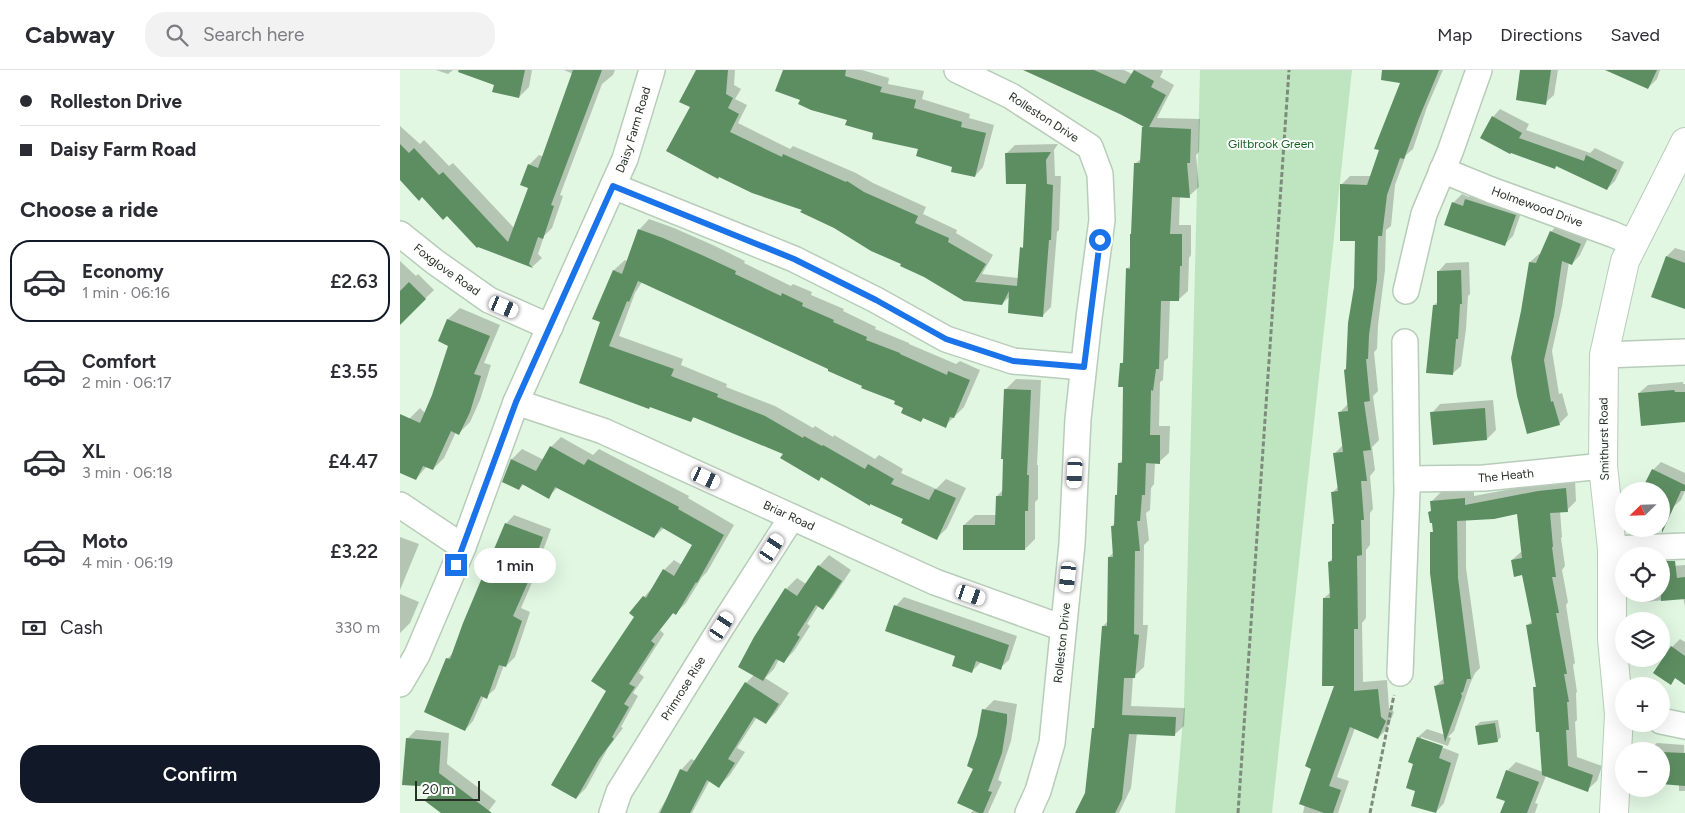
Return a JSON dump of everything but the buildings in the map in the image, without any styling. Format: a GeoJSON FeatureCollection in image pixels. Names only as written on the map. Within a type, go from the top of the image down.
{"type":"FeatureCollection","features":[{"type":"Feature","properties":{"kind":"street","name":"Daisy Farm Road"},"geometry":{"type":"LineString","coordinates":[[400,684],[417,655],[464,547],[516,402],[626,159],[652,70]]}},
{"type":"Feature","properties":{"kind":"street","name":"Rolleston Drive"},"geometry":{"type":"LineString","coordinates":[[957,70],[1011,96],[1090,147],[1100,174],[1102,220],[1078,419],[1072,544],[1052,743],[1038,790],[1028,813]]}},
{"type":"Feature","properties":{"kind":"street"},"geometry":{"type":"LineString","coordinates":[[1406,291],[1424,214],[1450,152],[1479,70]]}},
{"type":"Feature","properties":{"kind":"street","name":"Smithurst Road"},"geometry":{"type":"LineString","coordinates":[[1617,677],[1612,639],[1612,549],[1602,466],[1604,355],[1625,261],[1685,142]]}},
{"type":"Feature","properties":{"kind":"street","name":"Holmewood Drive"},"geometry":{"type":"LineString","coordinates":[[1442,170],[1633,243]]}},
{"type":"Feature","properties":{"kind":"street"},"geometry":{"type":"LineString","coordinates":[[613,186],[794,259],[876,300],[946,339],[1013,361],[1084,367]]}},
{"type":"Feature","properties":{"kind":"street","name":"Foxglove Road"},"geometry":{"type":"LineString","coordinates":[[400,234],[435,262],[489,300],[550,327]]}},
{"type":"Feature","properties":{"kind":"street"},"geometry":{"type":"LineString","coordinates":[[1397,684],[1407,479],[1404,342]]}},
{"type":"Feature","properties":{"kind":"street"},"geometry":{"type":"LineString","coordinates":[[1604,355],[1685,352]]}},
{"type":"Feature","properties":{"kind":"street","name":"Briar Road"},"geometry":{"type":"LineString","coordinates":[[516,402],[603,431],[935,582],[1063,628]]}},
{"type":"Feature","properties":{"kind":"street","name":"The Heath"},"geometry":{"type":"LineString","coordinates":[[1407,479],[1484,478],[1602,466]]}},
{"type":"Feature","properties":{"kind":"street"},"geometry":{"type":"LineString","coordinates":[[400,505],[464,547]]}},
{"type":"Feature","properties":{"kind":"street","name":"Primrose Rise"},"geometry":{"type":"LineString","coordinates":[[612,813],[619,792],[792,517]]}},
{"type":"Feature","properties":{"kind":"street"},"geometry":{"type":"LineString","coordinates":[[1612,549],[1685,546]]}},
{"type":"Feature","properties":{"kind":"street"},"geometry":{"type":"LineString","coordinates":[[1670,723],[1685,726]]}},
{"type":"Feature","properties":{"kind":"street","name":"Smithurst Road"},"geometry":{"type":"LineString","coordinates":[[1614,813],[1620,732]]}},
{"type":"Feature","properties":{"kind":"path"},"geometry":{"type":"LineString","coordinates":[[1238,813],[1289,70]]}},
{"type":"Feature","properties":{"kind":"path"},"geometry":{"type":"LineString","coordinates":[[1370,813],[1397,684]]}},
{"type":"Feature","properties":{"kind":"green space","name":"Giltbrook Green"},"geometry":{"type":"Polygon","coordinates":[[[1200,70],[1352,70],[1272,813],[1175,813],[1184,707],[1200,70]]]}},
{"type":"Feature","properties":{"kind":"route"},"geometry":{"type":"LineString","coordinates":[[456,565],[516,402],[613,186],[679,211],[794,259],[876,300],[946,339],[1013,361],[1084,367],[1100,240]]}}]}
